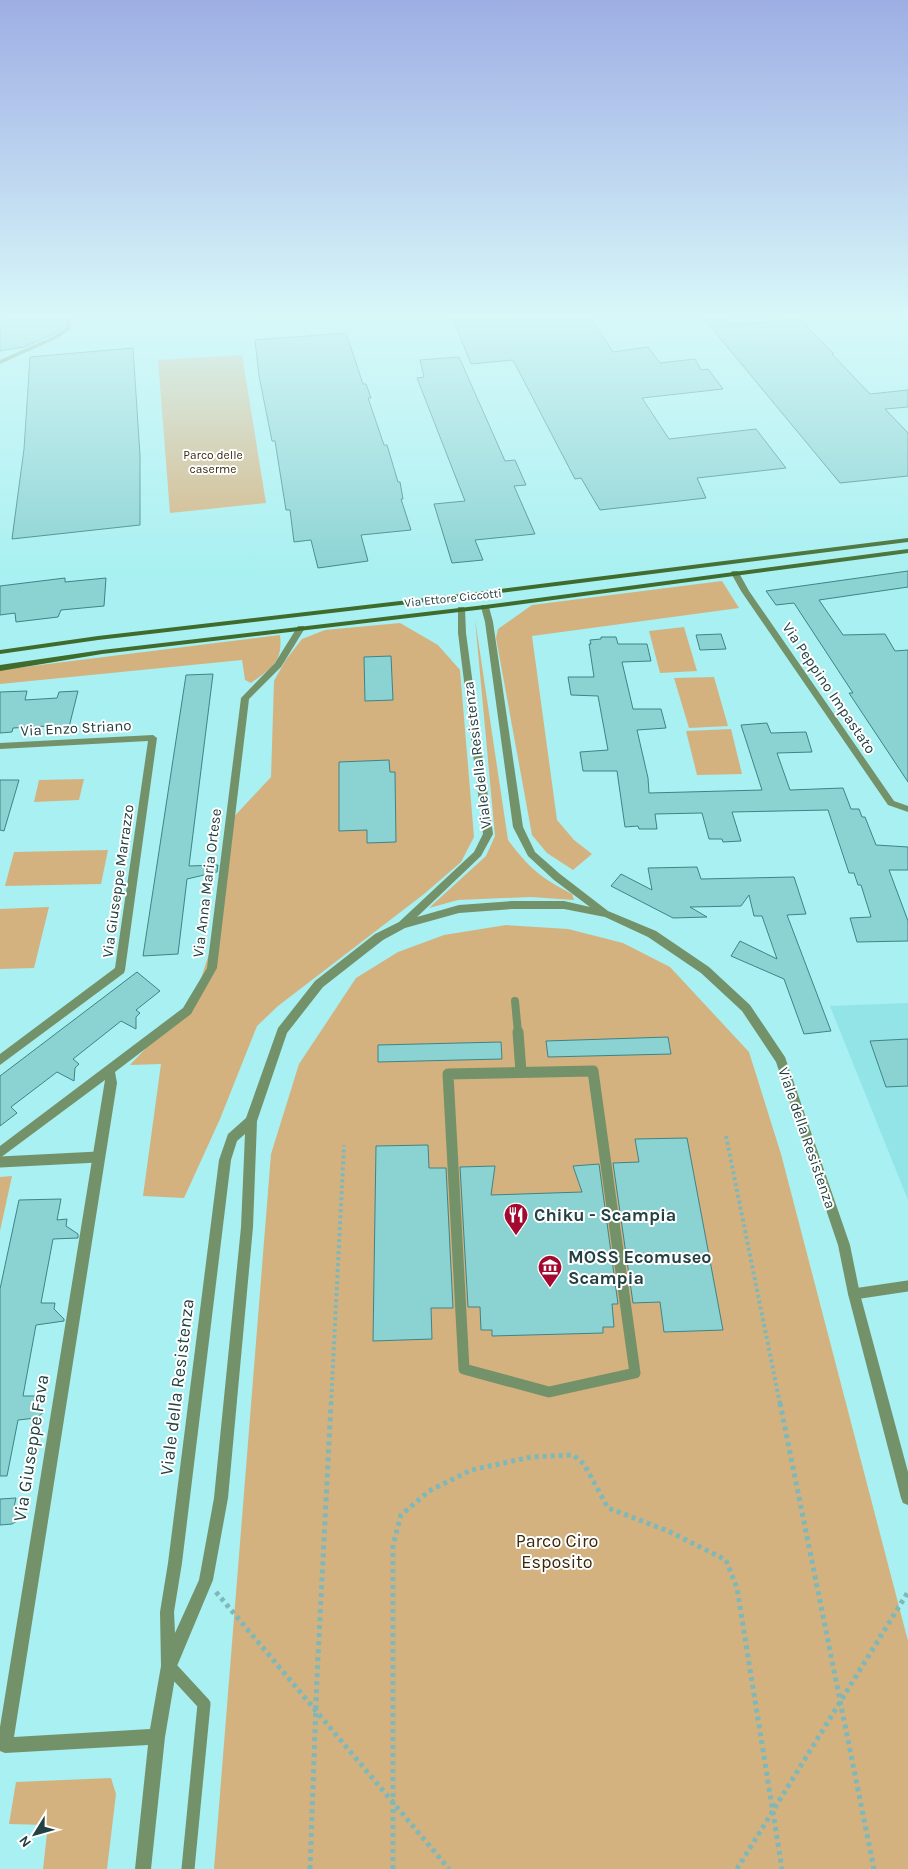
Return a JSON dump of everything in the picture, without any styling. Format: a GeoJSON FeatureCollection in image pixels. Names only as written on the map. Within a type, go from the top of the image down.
{"type":"FeatureCollection","features":[{"type":"Feature","properties":{"kind":"street","name":"Via Ettore Ciccotti"},"geometry":{"type":"LineString","coordinates":[[0,652],[98,638],[469,595],[908,540]]}},
{"type":"Feature","properties":{"kind":"street","name":"Via Ettore Ciccotti"},"geometry":{"type":"LineString","coordinates":[[0,668],[102,652],[485,606],[908,551]]}},
{"type":"Feature","properties":{"kind":"street","name":"Via Peppino Impastato"},"geometry":{"type":"LineString","coordinates":[[736,573],[750,598],[891,803],[908,809]]}},
{"type":"Feature","properties":{"kind":"street"},"geometry":{"type":"LineString","coordinates":[[461,609],[469,595],[485,606]]}},
{"type":"Feature","properties":{"kind":"street","name":"Viale della Resistenza"},"geometry":{"type":"LineString","coordinates":[[485,606],[489,622],[518,827],[531,854],[557,877],[607,914]]}},
{"type":"Feature","properties":{"kind":"street","name":"Viale della Resistenza"},"geometry":{"type":"LineString","coordinates":[[402,925],[478,854],[488,834],[462,633],[461,609]]}},
{"type":"Feature","properties":{"kind":"street","name":"Via Anna Maria Ortese"},"geometry":{"type":"LineString","coordinates":[[0,1153],[187,1011],[212,968],[245,698],[278,665],[302,628]]}},
{"type":"Feature","properties":{"kind":"street","name":"Via Enzo Striano"},"geometry":{"type":"LineString","coordinates":[[0,746],[153,738]]}},
{"type":"Feature","properties":{"kind":"street","name":"Via Giuseppe Marrazzo"},"geometry":{"type":"LineString","coordinates":[[0,1060],[120,970],[153,738]]}},
{"type":"Feature","properties":{"kind":"street","name":"Viale della Resistenza"},"geometry":{"type":"LineString","coordinates":[[168,1666],[206,1580],[221,1498],[247,1227],[251,1121],[282,1030],[319,984],[379,937],[402,925],[459,908],[564,905],[607,914],[652,934],[705,970],[746,1008],[781,1060],[844,1245],[854,1294],[908,1498]]}},
{"type":"Feature","properties":{"kind":"street","name":"Via Giuseppe Fava"},"geometry":{"type":"LineString","coordinates":[[109,1071],[111,1084],[2,1749],[157,1737]]}},
{"type":"Feature","properties":{"kind":"street","name":"Viale della Resistenza"},"geometry":{"type":"LineString","coordinates":[[143,1869],[157,1737],[168,1666],[167,1612],[175,1562],[225,1160],[232,1138],[251,1121]]}},
{"type":"Feature","properties":{"kind":"lane"},"geometry":{"type":"LineString","coordinates":[[515,1001],[521,1072]]}},
{"type":"Feature","properties":{"kind":"lane"},"geometry":{"type":"LineString","coordinates":[[593,1071],[635,1373],[548,1392],[464,1370],[448,1074],[521,1072],[593,1071]]}},
{"type":"Feature","properties":{"kind":"lane"},"geometry":{"type":"LineString","coordinates":[[0,1162],[98,1157]]}},
{"type":"Feature","properties":{"kind":"lane"},"geometry":{"type":"LineString","coordinates":[[854,1294],[908,1286]]}},
{"type":"Feature","properties":{"kind":"lane"},"geometry":{"type":"LineString","coordinates":[[168,1666],[204,1704],[188,1869]]}},
{"type":"Feature","properties":{"kind":"path"},"geometry":{"type":"LineString","coordinates":[[726,1136],[874,1869]]}},
{"type":"Feature","properties":{"kind":"path"},"geometry":{"type":"LineString","coordinates":[[310,1869],[317,1677],[344,1145]]}},
{"type":"Feature","properties":{"kind":"path"},"geometry":{"type":"LineString","coordinates":[[393,1869],[393,1545],[400,1515],[429,1492],[471,1470],[531,1457],[573,1455],[584,1464],[608,1508],[697,1544],[726,1560],[737,1588],[782,1869]]}},
{"type":"Feature","properties":{"kind":"path"},"geometry":{"type":"LineString","coordinates":[[206,1580],[449,1869]]}},
{"type":"Feature","properties":{"kind":"path"},"geometry":{"type":"LineString","coordinates":[[737,1869],[908,1592]]}},
{"type":"Feature","properties":{"kind":"shaded area"},"geometry":{"type":"Polygon","coordinates":[[[908,1003],[908,1200],[830,1006],[908,1003]]]}},
{"type":"Feature","properties":{"kind":"green space","name":"Parco delle caserme"},"geometry":{"type":"Polygon","coordinates":[[[161,401],[249,401],[266,503],[170,513],[161,401]]]}},
{"type":"Feature","properties":{"kind":"green space"},"geometry":{"type":"Polygon","coordinates":[[[722,581],[739,608],[532,636],[557,820],[574,840],[592,854],[573,870],[547,853],[532,835],[496,638],[498,629],[532,605],[722,581]]]}},
{"type":"Feature","properties":{"kind":"green space"},"geometry":{"type":"Polygon","coordinates":[[[475,619],[508,840],[522,858],[536,871],[572,894],[574,900],[531,897],[458,900],[429,908],[486,856],[495,836],[475,619]]]}},
{"type":"Feature","properties":{"kind":"green space"},"geometry":{"type":"Polygon","coordinates":[[[400,623],[438,645],[460,670],[474,837],[461,862],[424,894],[278,1006],[257,1026],[220,1119],[184,1198],[143,1196],[161,1064],[130,1065],[195,997],[217,929],[229,822],[271,777],[274,681],[285,661],[302,639],[325,630],[400,623]]]}},
{"type":"Feature","properties":{"kind":"green space"},"geometry":{"type":"Polygon","coordinates":[[[684,627],[697,671],[660,673],[649,631],[684,627]]]}},
{"type":"Feature","properties":{"kind":"green space"},"geometry":{"type":"Polygon","coordinates":[[[280,635],[280,652],[274,664],[251,683],[245,680],[242,660],[0,684],[0,670],[280,635]]]}},
{"type":"Feature","properties":{"kind":"green space"},"geometry":{"type":"Polygon","coordinates":[[[714,677],[728,726],[689,728],[674,678],[714,677]]]}},
{"type":"Feature","properties":{"kind":"green space"},"geometry":{"type":"Polygon","coordinates":[[[731,729],[742,774],[697,775],[686,731],[731,729]]]}},
{"type":"Feature","properties":{"kind":"green space"},"geometry":{"type":"Polygon","coordinates":[[[84,779],[79,800],[34,802],[39,780],[84,779]]]}},
{"type":"Feature","properties":{"kind":"green space"},"geometry":{"type":"Polygon","coordinates":[[[108,850],[101,884],[5,886],[14,852],[108,850]]]}},
{"type":"Feature","properties":{"kind":"green space"},"geometry":{"type":"Polygon","coordinates":[[[49,907],[34,968],[0,969],[0,909],[49,907]]]}},
{"type":"Feature","properties":{"kind":"green space","name":"Parco Ciro Esposito"},"geometry":{"type":"Polygon","coordinates":[[[506,925],[568,929],[623,943],[670,967],[749,1052],[781,1154],[908,1641],[908,1869],[214,1869],[271,1154],[299,1064],[356,978],[398,952],[444,935],[506,925]]]}},
{"type":"Feature","properties":{"kind":"green space"},"geometry":{"type":"Polygon","coordinates":[[[12,1176],[0,1231],[0,1177],[12,1176]]]}},
{"type":"Feature","properties":{"kind":"green space"},"geometry":{"type":"Polygon","coordinates":[[[111,1778],[116,1794],[107,1869],[43,1869],[48,1825],[9,1824],[16,1782],[111,1778]]]}},
{"type":"Feature","properties":{"kind":"building"},"geometry":{"type":"Polygon","coordinates":[[[27,401],[136,401],[140,455],[140,525],[12,539],[24,449],[27,401]]]}},
{"type":"Feature","properties":{"kind":"building"},"geometry":{"type":"Polygon","coordinates":[[[264,401],[369,401],[384,445],[387,445],[398,482],[400,482],[403,499],[401,499],[411,530],[361,535],[368,561],[318,568],[311,540],[294,542],[290,510],[286,510],[275,441],[272,441],[264,401]]]}},
{"type":"Feature","properties":{"kind":"building"},"geometry":{"type":"Polygon","coordinates":[[[426,401],[479,401],[505,461],[515,460],[526,485],[514,486],[535,534],[475,540],[483,560],[452,563],[434,504],[465,501],[426,401]]]}},
{"type":"Feature","properties":{"kind":"building"},"geometry":{"type":"Polygon","coordinates":[[[534,401],[644,401],[669,439],[756,429],[786,468],[697,478],[706,498],[600,510],[581,478],[575,479],[534,401]]]}},
{"type":"Feature","properties":{"kind":"building"},"geometry":{"type":"Polygon","coordinates":[[[772,401],[908,401],[908,407],[885,409],[908,433],[908,476],[840,483],[772,401]]]}},
{"type":"Feature","properties":{"kind":"building"},"geometry":{"type":"Polygon","coordinates":[[[908,571],[908,587],[819,600],[843,635],[885,634],[895,651],[908,650],[908,782],[849,693],[853,693],[794,603],[776,605],[766,591],[908,571]]]}},
{"type":"Feature","properties":{"kind":"building"},"geometry":{"type":"Polygon","coordinates":[[[65,578],[65,582],[106,578],[104,606],[61,610],[58,617],[16,622],[15,613],[0,615],[0,586],[65,578]]]}},
{"type":"Feature","properties":{"kind":"building"},"geometry":{"type":"Polygon","coordinates":[[[721,634],[726,649],[700,650],[696,635],[721,634]]]}},
{"type":"Feature","properties":{"kind":"building"},"geometry":{"type":"Polygon","coordinates":[[[601,637],[616,637],[618,644],[647,644],[651,661],[622,662],[633,709],[661,709],[666,728],[637,730],[648,778],[649,793],[762,790],[741,725],[767,723],[771,733],[806,732],[812,752],[777,753],[790,790],[843,788],[851,809],[859,809],[862,817],[865,817],[876,845],[908,847],[908,870],[889,870],[908,921],[908,941],[857,942],[850,918],[871,917],[861,885],[858,885],[854,873],[849,873],[828,810],[732,812],[741,841],[723,842],[722,839],[709,839],[702,813],[655,814],[657,829],[639,829],[638,826],[625,827],[617,771],[583,771],[580,752],[608,750],[598,696],[571,695],[568,677],[594,677],[589,644],[591,644],[590,640],[601,639],[601,637]]]}},
{"type":"Feature","properties":{"kind":"building"},"geometry":{"type":"Polygon","coordinates":[[[391,656],[393,700],[365,701],[364,657],[391,656]]]}},
{"type":"Feature","properties":{"kind":"building"},"geometry":{"type":"Polygon","coordinates":[[[213,674],[189,866],[218,865],[217,872],[187,879],[178,954],[143,956],[186,675],[213,674]]]}},
{"type":"Feature","properties":{"kind":"building"},"geometry":{"type":"Polygon","coordinates":[[[27,691],[25,700],[57,698],[59,692],[78,691],[68,731],[52,732],[53,727],[47,726],[13,728],[12,732],[0,733],[0,692],[27,691]]]}},
{"type":"Feature","properties":{"kind":"building"},"geometry":{"type":"Polygon","coordinates":[[[389,760],[390,772],[395,772],[396,842],[367,843],[367,830],[339,831],[339,762],[389,760]]]}},
{"type":"Feature","properties":{"kind":"building"},"geometry":{"type":"Polygon","coordinates":[[[0,780],[19,780],[4,831],[0,830],[0,780]]]}},
{"type":"Feature","properties":{"kind":"building"},"geometry":{"type":"Polygon","coordinates":[[[697,867],[701,879],[794,877],[806,914],[787,915],[831,1031],[804,1034],[784,979],[731,956],[740,941],[777,959],[762,916],[754,916],[749,895],[741,906],[690,907],[707,917],[673,918],[611,886],[621,874],[652,890],[648,868],[697,867]]]}},
{"type":"Feature","properties":{"kind":"building"},"geometry":{"type":"Polygon","coordinates":[[[137,972],[160,991],[136,1010],[140,1013],[136,1017],[136,1029],[121,1021],[73,1059],[79,1064],[75,1068],[74,1081],[57,1072],[11,1107],[17,1113],[0,1126],[0,1076],[137,972]]]}},
{"type":"Feature","properties":{"kind":"building"},"geometry":{"type":"Polygon","coordinates":[[[668,1037],[671,1054],[548,1057],[546,1041],[668,1037]]]}},
{"type":"Feature","properties":{"kind":"building"},"geometry":{"type":"Polygon","coordinates":[[[908,1039],[908,1086],[886,1087],[870,1041],[908,1039]]]}},
{"type":"Feature","properties":{"kind":"building"},"geometry":{"type":"Polygon","coordinates":[[[501,1042],[502,1059],[378,1062],[378,1045],[501,1042]]]}},
{"type":"Feature","properties":{"kind":"building"},"geometry":{"type":"Polygon","coordinates":[[[687,1138],[723,1330],[664,1332],[660,1302],[633,1303],[613,1163],[639,1162],[635,1139],[687,1138]]]}},
{"type":"Feature","properties":{"kind":"building"},"geometry":{"type":"Polygon","coordinates":[[[428,1145],[429,1168],[446,1168],[453,1308],[431,1308],[432,1339],[373,1341],[376,1146],[428,1145]]]}},
{"type":"Feature","properties":{"kind":"building"},"geometry":{"type":"Polygon","coordinates":[[[599,1164],[618,1304],[612,1304],[614,1327],[603,1327],[603,1333],[492,1336],[492,1330],[481,1330],[480,1307],[468,1307],[460,1167],[495,1166],[491,1195],[582,1192],[573,1166],[599,1164]]]}},
{"type":"Feature","properties":{"kind":"building"},"geometry":{"type":"Polygon","coordinates":[[[61,1199],[57,1220],[67,1219],[66,1226],[78,1234],[78,1238],[53,1239],[41,1303],[55,1303],[54,1309],[64,1321],[36,1325],[23,1396],[35,1396],[34,1403],[44,1412],[36,1418],[18,1420],[7,1476],[0,1476],[0,1289],[19,1200],[61,1199]]]}},
{"type":"Feature","properties":{"kind":"building"},"geometry":{"type":"Polygon","coordinates":[[[16,1498],[14,1507],[26,1516],[12,1524],[0,1525],[0,1499],[16,1498]]]}},
{"type":"Feature","properties":{"kind":"place","name":"Chiku - Scampia"},"geometry":{"type":"Point","coordinates":[516,1236]}},
{"type":"Feature","properties":{"kind":"place","name":"MOSS Ecomuseo Scampia"},"geometry":{"type":"Point","coordinates":[550,1288]}}]}
